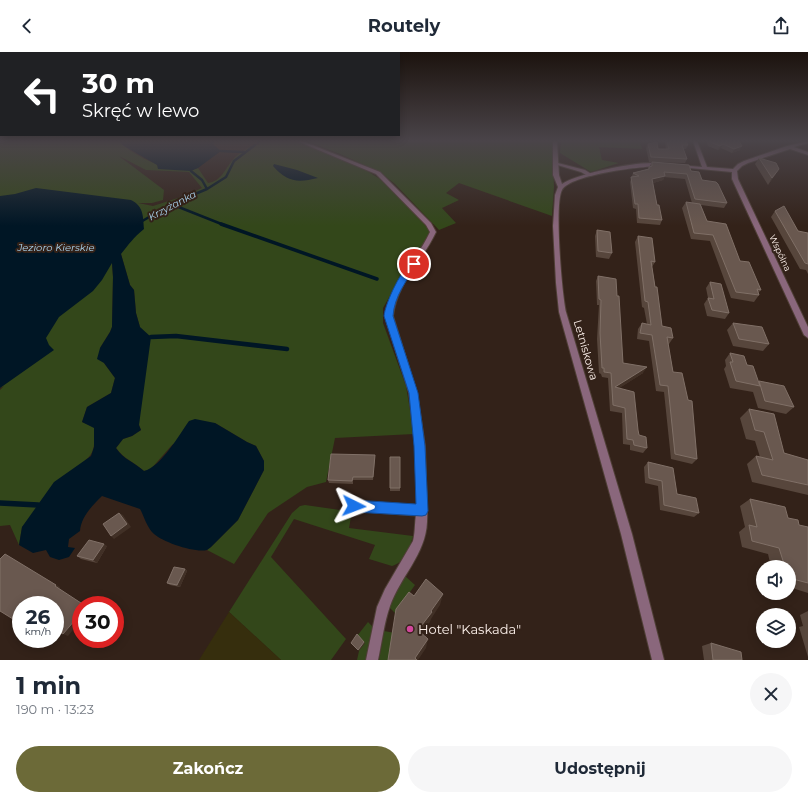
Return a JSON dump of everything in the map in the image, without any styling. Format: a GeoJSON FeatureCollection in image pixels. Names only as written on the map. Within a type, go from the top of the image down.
{"type":"FeatureCollection","features":[{"type":"Feature","properties":{"kind":"street"},"geometry":{"type":"LineString","coordinates":[[367,169],[378,174],[429,224],[434,232],[429,244],[399,286],[389,308],[389,316],[414,393],[420,446],[422,511],[421,532],[418,543],[389,592],[383,607],[372,660]]}},
{"type":"Feature","properties":{"kind":"street","name":"Letniskowa"},"geometry":{"type":"LineString","coordinates":[[556,169],[556,175],[560,187],[558,194],[557,234],[562,309],[630,545],[647,608],[658,660]]}},
{"type":"Feature","properties":{"kind":"street"},"geometry":{"type":"LineString","coordinates":[[576,169],[590,175]]}},
{"type":"Feature","properties":{"kind":"street"},"geometry":{"type":"LineString","coordinates":[[560,187],[569,181],[618,169]]}},
{"type":"Feature","properties":{"kind":"street"},"geometry":{"type":"LineString","coordinates":[[718,169],[734,171]]}},
{"type":"Feature","properties":{"kind":"street","name":"Wspólna"},"geometry":{"type":"LineString","coordinates":[[734,171],[735,179],[808,334]]}},
{"type":"Feature","properties":{"kind":"street"},"geometry":{"type":"LineString","coordinates":[[354,506],[422,511]]}},
{"type":"Feature","properties":{"kind":"green space"},"geometry":{"type":"Polygon","coordinates":[[[0,169],[137,169],[164,190],[163,200],[152,203],[138,203],[153,206],[184,196],[202,188],[189,172],[145,169],[199,169],[208,183],[219,178],[226,169],[365,169],[383,181],[426,223],[431,232],[426,244],[404,271],[383,308],[383,323],[406,386],[414,434],[335,438],[326,482],[307,487],[268,513],[234,564],[207,550],[238,520],[264,470],[264,461],[256,446],[215,423],[172,445],[150,470],[144,471],[116,448],[123,439],[132,436],[141,430],[139,425],[140,327],[136,313],[134,290],[130,285],[121,254],[112,263],[112,327],[100,348],[104,363],[115,378],[111,393],[87,407],[82,422],[94,427],[94,447],[87,459],[22,527],[19,545],[10,525],[0,526],[0,390],[4,386],[0,388],[0,169]]]}},
{"type":"Feature","properties":{"kind":"green space"},"geometry":{"type":"Polygon","coordinates":[[[374,169],[553,169],[554,187],[552,216],[459,183],[446,193],[459,200],[442,208],[456,223],[439,230],[395,184],[380,172],[374,169]]]}},
{"type":"Feature","properties":{"kind":"green space"},"geometry":{"type":"Polygon","coordinates":[[[587,169],[599,169],[591,172],[587,169]]]}},
{"type":"Feature","properties":{"kind":"green space"},"geometry":{"type":"Polygon","coordinates":[[[305,505],[347,511],[351,517],[349,528],[413,536],[408,550],[403,558],[400,562],[392,566],[369,559],[375,545],[294,519],[271,557],[346,639],[331,660],[281,660],[229,612],[292,513],[300,506],[305,505]]]}},
{"type":"Feature","properties":{"kind":"green space"},"geometry":{"type":"Polygon","coordinates":[[[405,576],[415,585],[395,613],[388,606],[405,576]]]}},
{"type":"Feature","properties":{"kind":"green space"},"geometry":{"type":"Polygon","coordinates":[[[368,622],[373,627],[367,660],[357,660],[359,651],[357,636],[368,622]]]}},
{"type":"Feature","properties":{"kind":"green space"},"geometry":{"type":"Polygon","coordinates":[[[384,631],[395,633],[391,660],[379,660],[384,631]]]}},
{"type":"Feature","properties":{"kind":"sand"},"geometry":{"type":"Polygon","coordinates":[[[229,612],[281,660],[199,660],[229,612]]]}},
{"type":"Feature","properties":{"kind":"water"},"geometry":{"type":"Polygon","coordinates":[[[164,169],[195,169],[191,171],[164,169]]]}},
{"type":"Feature","properties":{"kind":"water"},"geometry":{"type":"Polygon","coordinates":[[[276,169],[295,169],[318,178],[298,181],[288,178],[276,169]]]}},
{"type":"Feature","properties":{"kind":"water","name":"Jezioro Kierskie"},"geometry":{"type":"Polygon","coordinates":[[[36,188],[131,200],[138,205],[142,212],[144,229],[134,238],[121,254],[130,285],[134,290],[136,313],[140,327],[151,337],[139,425],[141,430],[132,436],[123,439],[116,448],[119,452],[144,471],[157,463],[163,457],[189,421],[195,419],[215,423],[256,446],[264,461],[264,470],[238,520],[207,550],[194,550],[179,546],[158,537],[148,525],[140,509],[102,496],[85,516],[82,521],[80,531],[69,539],[68,547],[75,548],[69,557],[59,560],[50,557],[46,550],[33,553],[19,545],[22,527],[54,482],[91,456],[94,447],[94,428],[82,422],[87,407],[111,393],[115,378],[104,363],[97,359],[100,348],[112,327],[112,263],[102,280],[93,291],[59,317],[46,338],[49,345],[54,350],[0,388],[0,196],[15,194],[36,188]]]}},
{"type":"Feature","properties":{"kind":"building"},"geometry":{"type":"Polygon","coordinates":[[[648,169],[690,169],[691,171],[699,172],[702,180],[716,182],[718,184],[727,203],[695,199],[687,174],[664,172],[665,176],[652,179],[657,205],[659,205],[662,220],[639,218],[638,204],[635,204],[631,177],[639,176],[633,173],[648,169]]]}},
{"type":"Feature","properties":{"kind":"building"},"geometry":{"type":"Polygon","coordinates":[[[766,169],[779,169],[772,178],[766,169]]]}},
{"type":"Feature","properties":{"kind":"building"},"geometry":{"type":"Polygon","coordinates":[[[686,202],[700,204],[707,221],[726,224],[740,261],[749,262],[761,290],[757,289],[759,295],[736,292],[713,235],[694,233],[686,202]]]}},
{"type":"Feature","properties":{"kind":"building"},"geometry":{"type":"Polygon","coordinates":[[[784,206],[798,231],[808,233],[808,264],[805,263],[775,211],[784,206]]]}},
{"type":"Feature","properties":{"kind":"building"},"geometry":{"type":"Polygon","coordinates":[[[597,230],[610,232],[612,253],[598,251],[597,230]]]}},
{"type":"Feature","properties":{"kind":"building"},"geometry":{"type":"Polygon","coordinates":[[[638,236],[652,238],[655,262],[651,261],[655,287],[657,287],[662,326],[671,328],[673,338],[667,337],[673,372],[682,373],[688,400],[692,401],[697,459],[675,454],[668,386],[660,385],[652,335],[640,333],[642,323],[651,325],[648,302],[645,301],[638,236]]]}},
{"type":"Feature","properties":{"kind":"building"},"geometry":{"type":"Polygon","coordinates":[[[598,276],[616,279],[617,296],[619,296],[623,363],[647,367],[615,387],[634,392],[639,435],[646,437],[647,448],[634,445],[633,440],[627,439],[625,408],[613,405],[611,373],[604,372],[604,368],[602,368],[600,333],[601,300],[599,299],[598,276]]]}},
{"type":"Feature","properties":{"kind":"building"},"geometry":{"type":"Polygon","coordinates":[[[710,282],[721,284],[729,313],[712,310],[708,298],[714,299],[710,282]]]}},
{"type":"Feature","properties":{"kind":"building"},"geometry":{"type":"Polygon","coordinates":[[[733,323],[762,327],[769,344],[739,339],[733,323]]]}},
{"type":"Feature","properties":{"kind":"building"},"geometry":{"type":"Polygon","coordinates":[[[730,353],[744,356],[747,365],[753,366],[760,386],[736,381],[730,362],[733,362],[730,353]]]}},
{"type":"Feature","properties":{"kind":"building"},"geometry":{"type":"Polygon","coordinates":[[[759,381],[784,386],[794,407],[765,401],[759,381]]]}},
{"type":"Feature","properties":{"kind":"building"},"geometry":{"type":"Polygon","coordinates":[[[749,409],[774,414],[784,453],[808,460],[808,485],[762,475],[756,456],[773,460],[764,432],[755,430],[749,409]]]}},
{"type":"Feature","properties":{"kind":"building"},"geometry":{"type":"Polygon","coordinates":[[[331,454],[375,455],[373,477],[353,477],[352,481],[328,480],[331,454]]]}},
{"type":"Feature","properties":{"kind":"building"},"geometry":{"type":"Polygon","coordinates":[[[390,457],[400,457],[400,488],[390,488],[390,457]]]}},
{"type":"Feature","properties":{"kind":"building"},"geometry":{"type":"Polygon","coordinates":[[[648,462],[673,468],[677,494],[696,498],[699,513],[664,505],[662,481],[649,478],[648,462]]]}},
{"type":"Feature","properties":{"kind":"building"},"geometry":{"type":"Polygon","coordinates":[[[750,499],[785,507],[788,518],[798,520],[799,525],[808,527],[808,583],[796,580],[796,560],[783,560],[779,548],[752,541],[749,525],[757,527],[750,499]]]}},
{"type":"Feature","properties":{"kind":"building"},"geometry":{"type":"Polygon","coordinates":[[[119,513],[127,524],[111,536],[103,524],[119,513]]]}},
{"type":"Feature","properties":{"kind":"building"},"geometry":{"type":"Polygon","coordinates":[[[89,540],[104,544],[93,560],[77,556],[89,540]]]}},
{"type":"Feature","properties":{"kind":"building"},"geometry":{"type":"Polygon","coordinates":[[[5,554],[56,585],[55,586],[72,597],[72,624],[64,633],[64,596],[12,596],[12,618],[0,611],[0,559],[5,554]]]}},
{"type":"Feature","properties":{"kind":"building"},"geometry":{"type":"Polygon","coordinates":[[[174,567],[185,569],[177,585],[167,583],[174,567]]]}},
{"type":"Feature","properties":{"kind":"building","name":"Hotel \"Kaskada\""},"geometry":{"type":"Polygon","coordinates":[[[426,579],[443,594],[431,611],[432,612],[418,630],[428,639],[415,658],[417,660],[388,660],[396,609],[409,592],[414,596],[426,579]]]}},
{"type":"Feature","properties":{"kind":"building"},"geometry":{"type":"Polygon","coordinates":[[[357,634],[364,642],[358,650],[351,643],[357,634]]]}},
{"type":"Feature","properties":{"kind":"building"},"geometry":{"type":"Polygon","coordinates":[[[711,643],[741,652],[742,660],[713,660],[711,643]]]}},
{"type":"Feature","properties":{"kind":"waterway","name":"Krzyżanka"},"geometry":{"type":"LineString","coordinates":[[207,189],[226,177],[230,169]]}},
{"type":"Feature","properties":{"kind":"waterway"},"geometry":{"type":"LineString","coordinates":[[191,171],[202,180],[207,189]]}},
{"type":"Feature","properties":{"kind":"waterway","name":"Krzyżanka"},"geometry":{"type":"LineString","coordinates":[[171,204],[207,189]]}},
{"type":"Feature","properties":{"kind":"waterway","name":"Krzyżanka"},"geometry":{"type":"LineString","coordinates":[[139,223],[171,204]]}},
{"type":"Feature","properties":{"kind":"waterway"},"geometry":{"type":"LineString","coordinates":[[171,204],[224,225]]}},
{"type":"Feature","properties":{"kind":"waterway"},"geometry":{"type":"LineString","coordinates":[[221,224],[377,279]]}},
{"type":"Feature","properties":{"kind":"waterway"},"geometry":{"type":"LineString","coordinates":[[151,337],[176,336],[287,349]]}},
{"type":"Feature","properties":{"kind":"waterway"},"geometry":{"type":"LineString","coordinates":[[0,503],[38,505]]}},
{"type":"Feature","properties":{"kind":"place","name":"Hotel \"Kaskada\""},"geometry":{"type":"Point","coordinates":[410,629]}},
{"type":"Feature","properties":{"kind":"route"},"geometry":{"type":"LineString","coordinates":[[354,506],[422,511],[420,446],[414,393],[389,316],[389,308],[393,298],[407,273],[414,264]]}}]}
